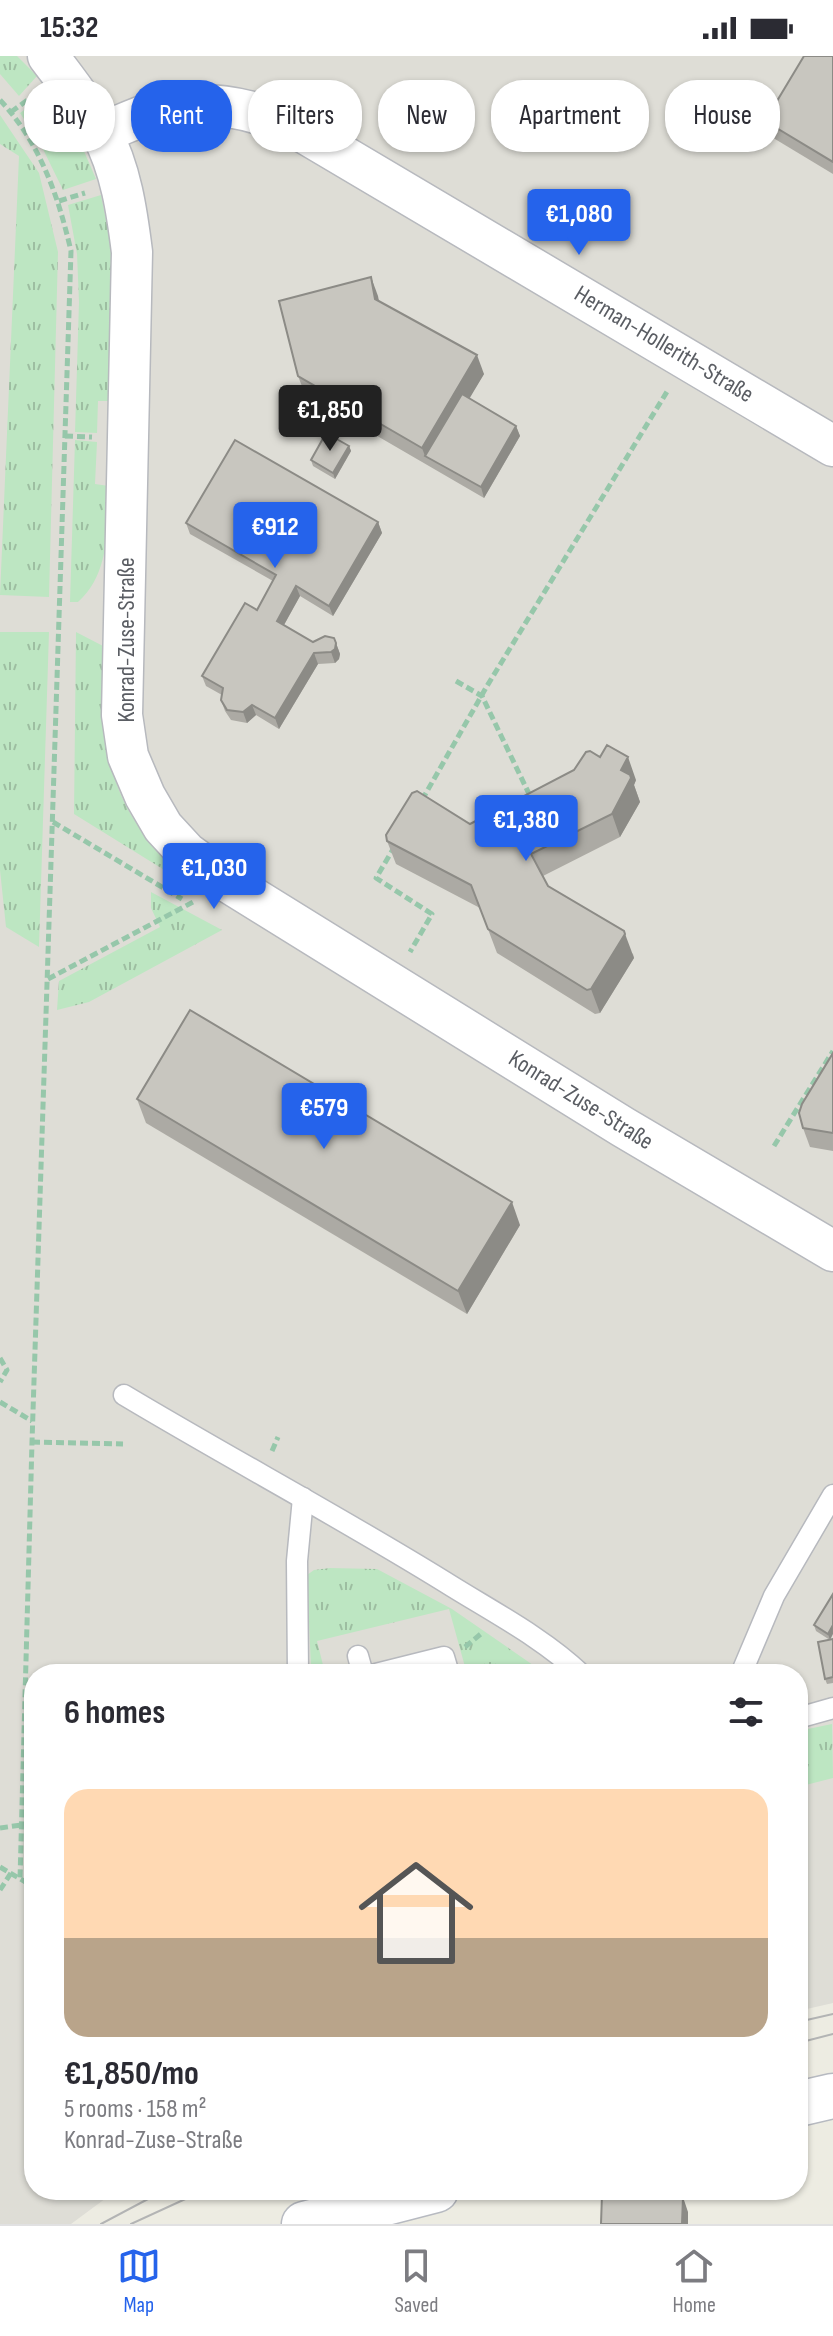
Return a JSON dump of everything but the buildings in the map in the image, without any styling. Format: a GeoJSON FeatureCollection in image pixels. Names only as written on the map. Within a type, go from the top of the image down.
{"type":"FeatureCollection","features":[{"type":"Feature","properties":{"kind":"main road"},"geometry":{"type":"LineString","coordinates":[[808,2102],[833,2096]]}},
{"type":"Feature","properties":{"kind":"main road"},"geometry":{"type":"LineString","coordinates":[[305,2224],[397,2200]]}},
{"type":"Feature","properties":{"kind":"street","name":"Konrad-Zuse-Straße"},"geometry":{"type":"LineString","coordinates":[[48,56],[65,80]]}},
{"type":"Feature","properties":{"kind":"street","name":"Herman-Hollerith-Straße"},"geometry":{"type":"LineString","coordinates":[[115,128],[158,111],[193,106],[259,112],[291,125],[833,446]]}},
{"type":"Feature","properties":{"kind":"street","name":"Konrad-Zuse-Straße"},"geometry":{"type":"LineString","coordinates":[[109,152],[120,181],[132,252],[122,715],[128,756],[145,796],[163,827],[187,853],[223,879],[623,1127],[833,1251]]}},
{"type":"Feature","properties":{"kind":"lane"},"geometry":{"type":"LineString","coordinates":[[124,1395],[303,1498],[522,1630],[571,1664]]}},
{"type":"Feature","properties":{"kind":"lane"},"geometry":{"type":"LineString","coordinates":[[745,1664],[774,1596],[833,1495]]}},
{"type":"Feature","properties":{"kind":"lane"},"geometry":{"type":"LineString","coordinates":[[298,1664],[297,1561],[303,1498]]}},
{"type":"Feature","properties":{"kind":"lane"},"geometry":{"type":"LineString","coordinates":[[416,1664],[444,1657],[446,1664]]}},
{"type":"Feature","properties":{"kind":"lane"},"geometry":{"type":"LineString","coordinates":[[808,1715],[833,1708]]}},
{"type":"Feature","properties":{"kind":"path"},"geometry":{"type":"LineString","coordinates":[[0,100],[45,165],[59,201],[71,251],[26,1664]]}},
{"type":"Feature","properties":{"kind":"path"},"geometry":{"type":"LineString","coordinates":[[419,804],[670,386]]}},
{"type":"Feature","properties":{"kind":"path"},"geometry":{"type":"LineString","coordinates":[[456,681],[482,696],[537,810]]}},
{"type":"Feature","properties":{"kind":"path"},"geometry":{"type":"LineString","coordinates":[[53,821],[190,904]]}},
{"type":"Feature","properties":{"kind":"path"},"geometry":{"type":"LineString","coordinates":[[398,841],[376,878],[432,914],[410,952]]}},
{"type":"Feature","properties":{"kind":"path"},"geometry":{"type":"LineString","coordinates":[[48,979],[190,904],[223,879]]}},
{"type":"Feature","properties":{"kind":"path"},"geometry":{"type":"LineString","coordinates":[[398,945],[423,960]]}},
{"type":"Feature","properties":{"kind":"path"},"geometry":{"type":"LineString","coordinates":[[774,1146],[833,1051]]}},
{"type":"Feature","properties":{"kind":"path"},"geometry":{"type":"LineString","coordinates":[[0,1382],[7,1370],[1,1360]]}},
{"type":"Feature","properties":{"kind":"path"},"geometry":{"type":"LineString","coordinates":[[0,1402],[32,1421]]}},
{"type":"Feature","properties":{"kind":"path"},"geometry":{"type":"LineString","coordinates":[[32,1442],[123,1444]]}},
{"type":"Feature","properties":{"kind":"path"},"geometry":{"type":"LineString","coordinates":[[20,1879],[24,1721]]}},
{"type":"Feature","properties":{"kind":"path"},"geometry":{"type":"LineString","coordinates":[[0,1828],[21,1825]]}},
{"type":"Feature","properties":{"kind":"path"},"geometry":{"type":"LineString","coordinates":[[0,1867],[24,1881]]}},
{"type":"Feature","properties":{"kind":"path"},"geometry":{"type":"LineString","coordinates":[[0,1890],[11,1873]]}},
{"type":"Feature","properties":{"kind":"shaded area"},"geometry":{"type":"Polygon","coordinates":[[[0,56],[833,56],[833,2003],[808,2009],[808,1664],[24,1664],[24,2200],[103,2200],[71,2224],[0,2224],[0,56]]]}},
{"type":"Feature","properties":{"kind":"green space"},"geometry":{"type":"Polygon","coordinates":[[[0,56],[17,56],[37,76],[33,80],[24,80],[24,90],[19,96],[0,74],[0,56]]]}},
{"type":"Feature","properties":{"kind":"green space"},"geometry":{"type":"Polygon","coordinates":[[[0,115],[39,173],[58,252],[49,597],[0,595],[19,156],[0,144],[0,115]]]}},
{"type":"Feature","properties":{"kind":"green space"},"geometry":{"type":"Polygon","coordinates":[[[44,152],[84,152],[96,179],[63,190],[44,152]]]}},
{"type":"Feature","properties":{"kind":"green space"},"geometry":{"type":"Polygon","coordinates":[[[101,195],[113,255],[112,401],[98,401],[97,433],[75,432],[79,302],[77,254],[68,205],[101,195]]]}},
{"type":"Feature","properties":{"kind":"green space"},"geometry":{"type":"Polygon","coordinates":[[[75,440],[97,442],[95,484],[109,486],[102,563],[88,591],[78,602],[70,602],[75,440]]]}},
{"type":"Feature","properties":{"kind":"green space"},"geometry":{"type":"Polygon","coordinates":[[[0,632],[49,632],[39,947],[6,927],[0,870],[0,632]]]}},
{"type":"Feature","properties":{"kind":"green space"},"geometry":{"type":"Polygon","coordinates":[[[76,632],[103,646],[104,713],[112,770],[121,796],[135,821],[181,871],[174,876],[74,814],[76,632]]]}},
{"type":"Feature","properties":{"kind":"green space"},"geometry":{"type":"Polygon","coordinates":[[[151,892],[222,930],[89,1002],[57,1010],[59,981],[160,927],[151,908],[151,892]]]}},
{"type":"Feature","properties":{"kind":"green space"},"geometry":{"type":"Polygon","coordinates":[[[377,1569],[452,1609],[532,1664],[464,1664],[449,1609],[317,1641],[323,1664],[311,1664],[307,1575],[314,1570],[377,1569]]]}},
{"type":"Feature","properties":{"kind":"green space"},"geometry":{"type":"Polygon","coordinates":[[[832,1724],[833,1778],[808,1784],[808,1729],[832,1724]]]}},
{"type":"Feature","properties":{"kind":"tram line"},"geometry":{"type":"LineString","coordinates":[[808,2020],[833,2014]]}},
{"type":"Feature","properties":{"kind":"tram line"},"geometry":{"type":"LineString","coordinates":[[808,2040],[833,2034]]}},
{"type":"Feature","properties":{"kind":"tram line"},"geometry":{"type":"LineString","coordinates":[[101,2224],[146,2200]]}},
{"type":"Feature","properties":{"kind":"tram line"},"geometry":{"type":"LineString","coordinates":[[131,2224],[183,2200]]}}]}
